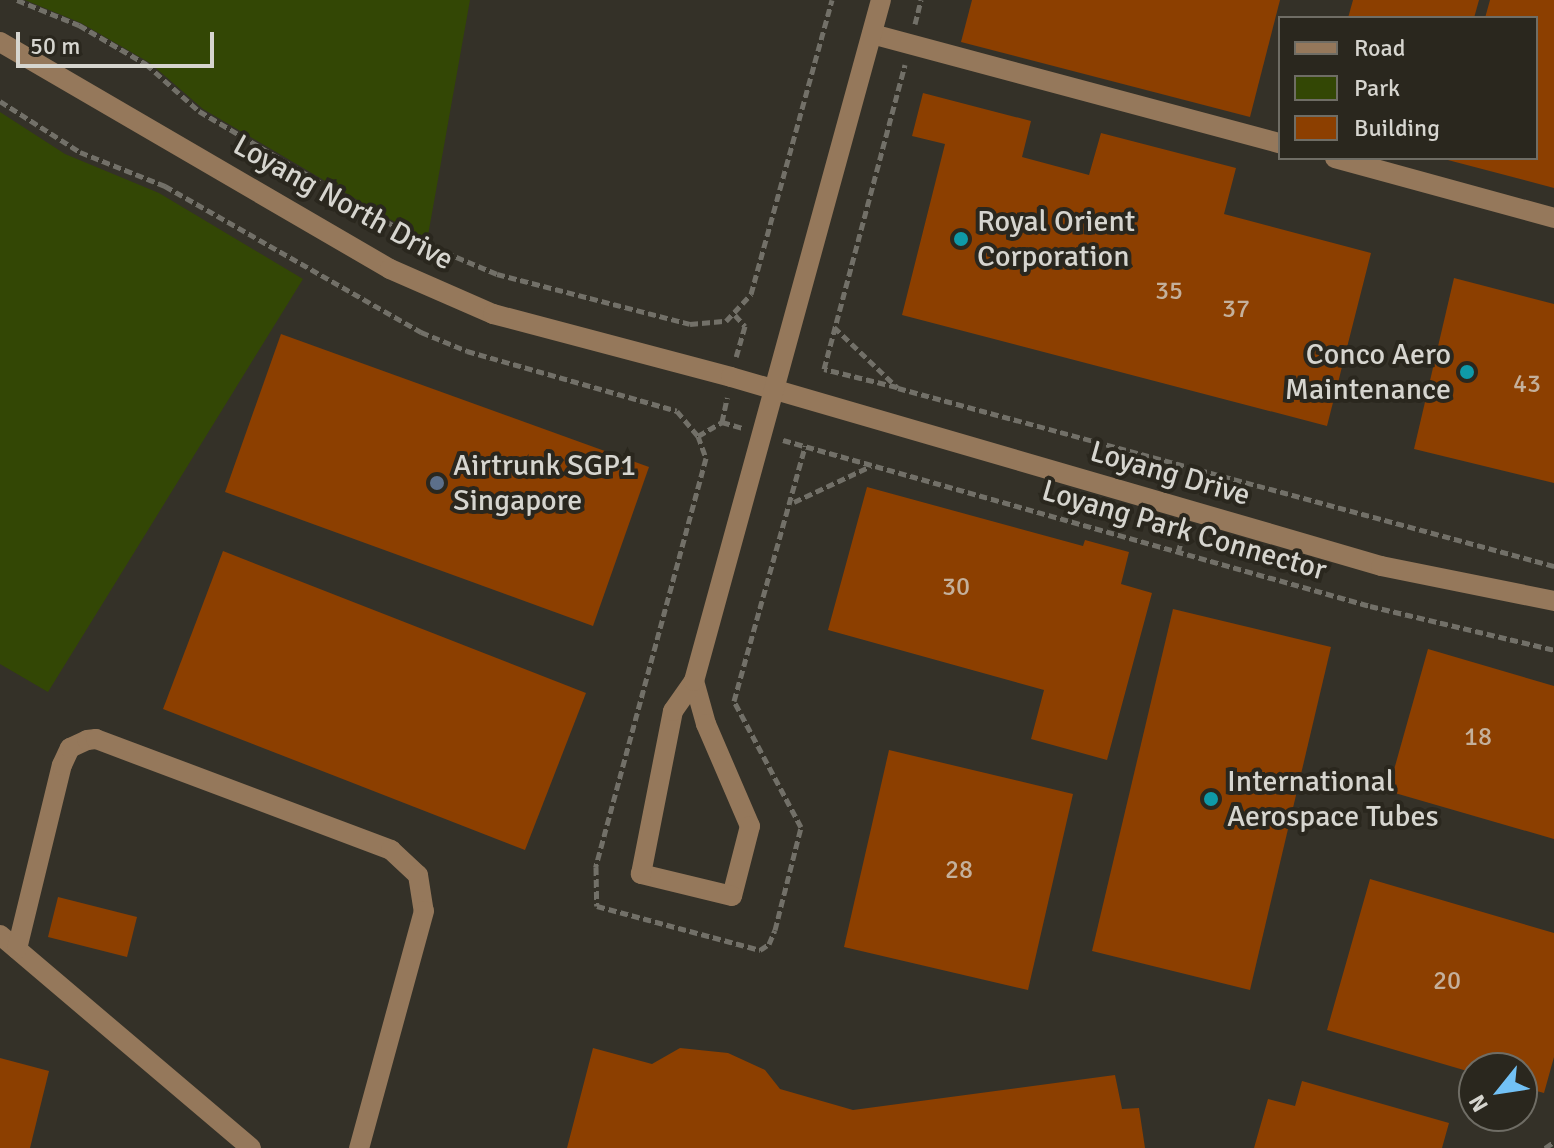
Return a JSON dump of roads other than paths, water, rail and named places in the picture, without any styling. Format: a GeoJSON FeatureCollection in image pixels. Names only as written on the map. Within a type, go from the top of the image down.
{"type":"FeatureCollection","features":[{"type":"Feature","properties":{"kind":"street"},"geometry":{"type":"LineString","coordinates":[[694,681],[706,724],[750,826],[732,896],[641,874],[673,711],[694,681],[881,0]]}},
{"type":"Feature","properties":{"kind":"street"},"geometry":{"type":"LineString","coordinates":[[872,34],[1278,142]]}},
{"type":"Feature","properties":{"kind":"street","name":"Loyang North Drive"},"geometry":{"type":"LineString","coordinates":[[0,42],[390,269],[493,314],[772,391]]}},
{"type":"Feature","properties":{"kind":"street"},"geometry":{"type":"LineString","coordinates":[[1342,160],[1554,218]]}},
{"type":"Feature","properties":{"kind":"street","name":"Loyang Drive"},"geometry":{"type":"LineString","coordinates":[[772,391],[1381,566],[1554,601]]}},
{"type":"Feature","properties":{"kind":"street"},"geometry":{"type":"LineString","coordinates":[[17,949],[62,765],[70,748],[87,740],[96,739],[391,850],[418,875],[424,911],[359,1148]]}},
{"type":"Feature","properties":{"kind":"street"},"geometry":{"type":"LineString","coordinates":[[0,935],[251,1148]]}},
{"type":"Feature","properties":{"kind":"place","name":"Royal Orient Corporation"},"geometry":{"type":"Point","coordinates":[961,239]}},
{"type":"Feature","properties":{"kind":"place","name":"Conco Aero Maintenance"},"geometry":{"type":"Point","coordinates":[1467,372]}},
{"type":"Feature","properties":{"kind":"place","name":"Airtrunk SGP1 Singapore"},"geometry":{"type":"Point","coordinates":[437,483]}},
{"type":"Feature","properties":{"kind":"place","name":"International Aerospace Tubes"},"geometry":{"type":"Point","coordinates":[1211,799]}}]}
